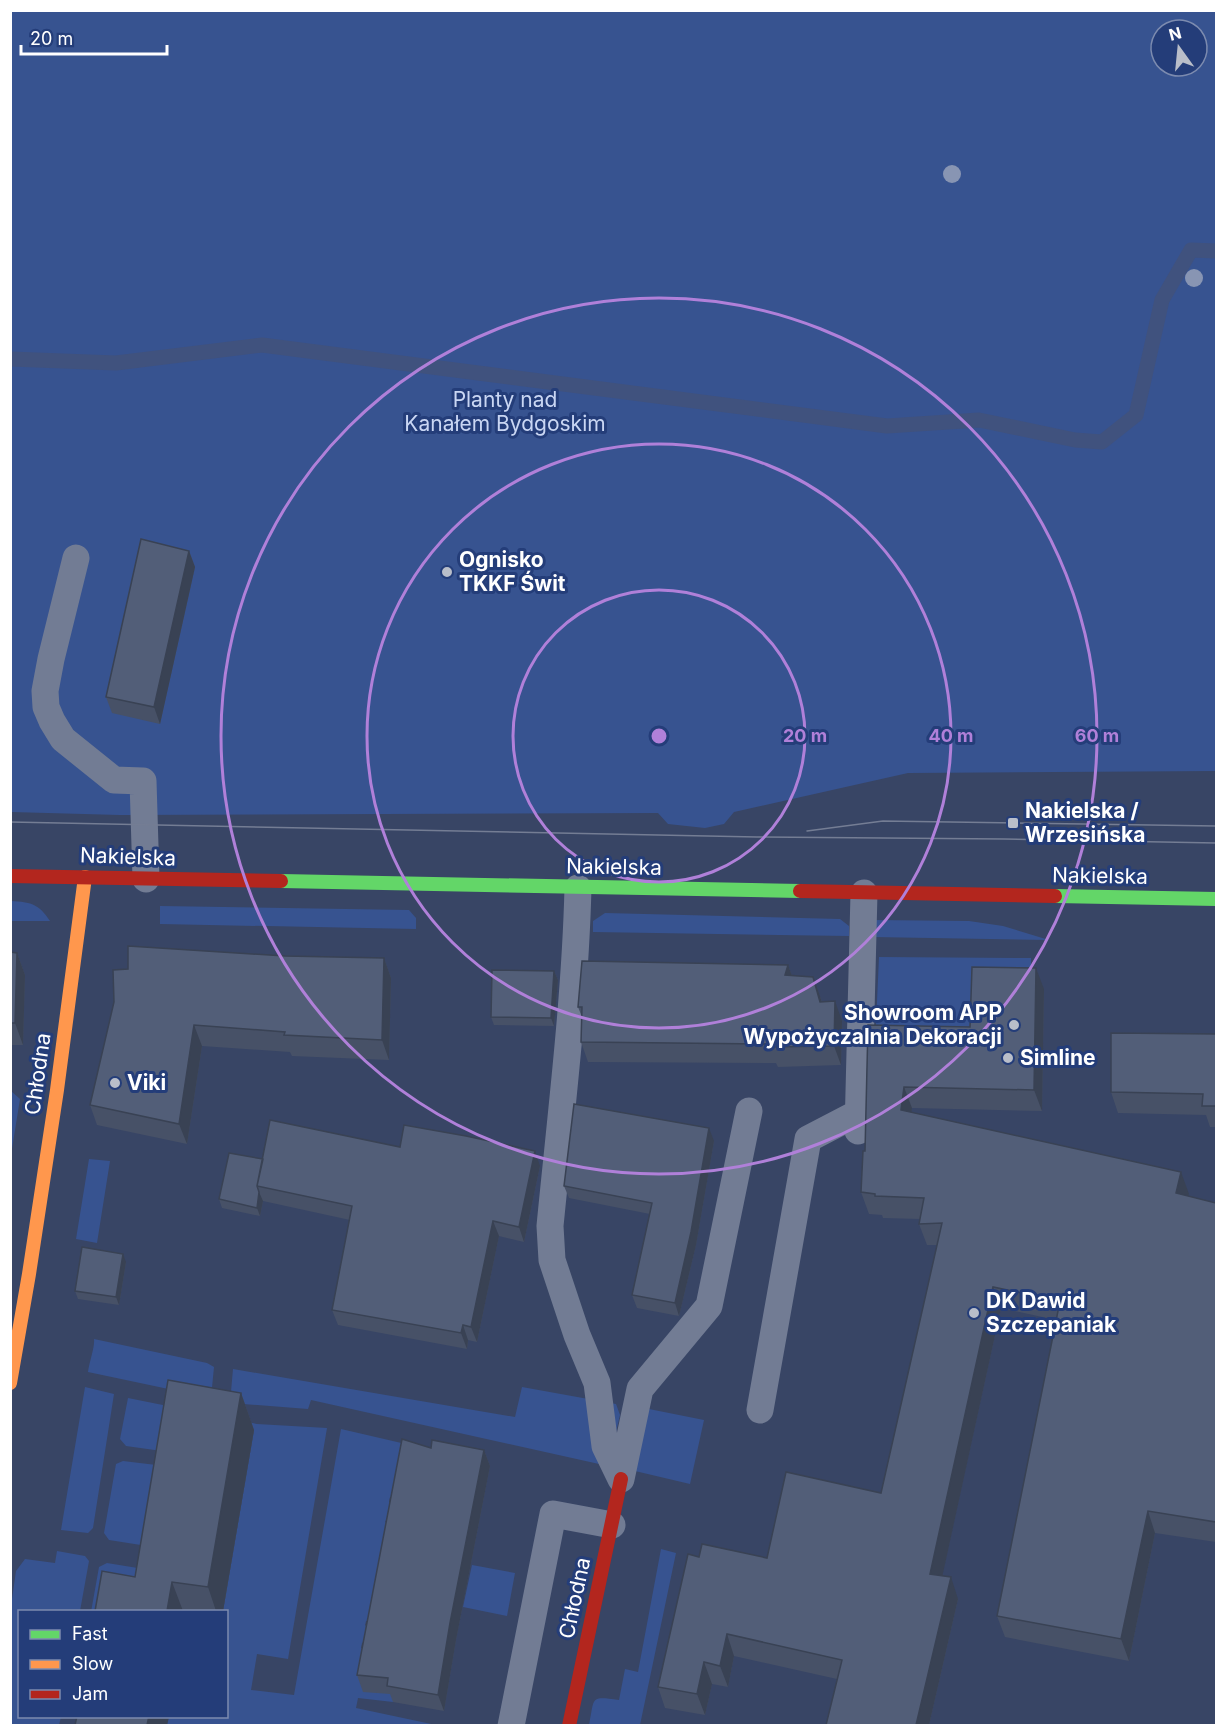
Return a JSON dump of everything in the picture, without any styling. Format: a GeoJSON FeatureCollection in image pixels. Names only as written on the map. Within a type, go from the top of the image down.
{"type":"FeatureCollection","features":[{"type":"Feature","properties":{"kind":"main road","name":"Nakielska"},"geometry":{"type":"LineString","coordinates":[[10,876],[1216,899]]}},
{"type":"Feature","properties":{"kind":"main road","name":"Chłodna"},"geometry":{"type":"LineString","coordinates":[[10,1383],[27,1293],[80,932],[85,877]]}},
{"type":"Feature","properties":{"kind":"main road","name":"Chłodna"},"geometry":{"type":"LineString","coordinates":[[569,1725],[621,1479]]}},
{"type":"Feature","properties":{"kind":"lane"},"geometry":{"type":"LineString","coordinates":[[76,558],[51,659],[45,691],[46,707],[63,739],[114,780],[143,781],[146,879]]}},
{"type":"Feature","properties":{"kind":"lane"},"geometry":{"type":"LineString","coordinates":[[578,888],[571,1013],[549,1226],[552,1260],[577,1335],[597,1383],[605,1446],[621,1479]]}},
{"type":"Feature","properties":{"kind":"lane"},"geometry":{"type":"LineString","coordinates":[[760,1410],[808,1139],[858,1124],[864,893]]}},
{"type":"Feature","properties":{"kind":"lane"},"geometry":{"type":"LineString","coordinates":[[621,1479],[640,1389],[709,1306],[749,1111]]}},
{"type":"Feature","properties":{"kind":"lane"},"geometry":{"type":"LineString","coordinates":[[511,1725],[553,1514],[612,1525]]}},
{"type":"Feature","properties":{"kind":"green space","name":"Planty nad Kanałem Bydgoskim"},"geometry":{"type":"Polygon","coordinates":[[[11,11],[1216,11],[1216,771],[908,773],[734,812],[724,824],[705,828],[668,824],[658,813],[120,815],[11,812],[11,11]]]}},
{"type":"Feature","properties":{"kind":"green space"},"geometry":{"type":"Polygon","coordinates":[[[11,901],[34,905],[50,921],[11,921],[11,901]]]}},
{"type":"Feature","properties":{"kind":"green space"},"geometry":{"type":"Polygon","coordinates":[[[160,906],[409,910],[416,918],[416,929],[160,924],[160,906]]]}},
{"type":"Feature","properties":{"kind":"green space"},"geometry":{"type":"Polygon","coordinates":[[[605,913],[840,919],[849,926],[849,936],[593,932],[593,921],[605,913]]]}},
{"type":"Feature","properties":{"kind":"green space"},"geometry":{"type":"Polygon","coordinates":[[[873,920],[969,921],[1003,926],[1049,940],[873,937],[873,920]]]}},
{"type":"Feature","properties":{"kind":"green space"},"geometry":{"type":"Polygon","coordinates":[[[879,957],[1031,958],[1031,989],[978,1048],[875,1046],[879,957]]]}},
{"type":"Feature","properties":{"kind":"green space"},"geometry":{"type":"Polygon","coordinates":[[[10,1091],[20,1099],[11,1155],[10,1091]]]}},
{"type":"Feature","properties":{"kind":"green space"},"geometry":{"type":"Polygon","coordinates":[[[89,1159],[110,1161],[97,1243],[76,1239],[89,1159]]]}},
{"type":"Feature","properties":{"kind":"green space"},"geometry":{"type":"Polygon","coordinates":[[[94,1339],[207,1363],[214,1367],[211,1398],[88,1372],[94,1339]]]}},
{"type":"Feature","properties":{"kind":"green space"},"geometry":{"type":"Polygon","coordinates":[[[233,1369],[515,1417],[522,1387],[616,1404],[620,1415],[608,1466],[311,1400],[308,1409],[230,1403],[233,1369]]]}},
{"type":"Feature","properties":{"kind":"green space"},"geometry":{"type":"Polygon","coordinates":[[[85,1387],[114,1394],[93,1528],[88,1533],[61,1530],[85,1387]]]}},
{"type":"Feature","properties":{"kind":"green space"},"geometry":{"type":"Polygon","coordinates":[[[128,1398],[257,1424],[327,1428],[288,1659],[257,1654],[251,1690],[294,1695],[341,1429],[410,1445],[399,1498],[390,1497],[389,1502],[391,1503],[385,1522],[395,1525],[376,1623],[366,1621],[365,1642],[362,1643],[361,1648],[371,1650],[395,1694],[393,1702],[358,1698],[356,1708],[436,1725],[167,1725],[169,1718],[228,1718],[228,1610],[223,1610],[254,1430],[176,1453],[126,1446],[120,1439],[128,1398]]]}},
{"type":"Feature","properties":{"kind":"green space"},"geometry":{"type":"Polygon","coordinates":[[[644,1408],[704,1420],[690,1484],[635,1471],[644,1408]]]}},
{"type":"Feature","properties":{"kind":"green space"},"geometry":{"type":"Polygon","coordinates":[[[123,1461],[173,1467],[160,1548],[109,1540],[104,1533],[116,1464],[123,1461]]]}},
{"type":"Feature","properties":{"kind":"green space"},"geometry":{"type":"Polygon","coordinates":[[[661,1549],[676,1553],[640,1725],[589,1725],[595,1700],[602,1698],[619,1700],[625,1669],[638,1672],[661,1549]]]}},
{"type":"Feature","properties":{"kind":"green space"},"geometry":{"type":"Polygon","coordinates":[[[57,1551],[85,1556],[89,1561],[80,1610],[18,1610],[18,1718],[61,1718],[59,1725],[11,1725],[11,1606],[16,1571],[25,1559],[55,1563],[57,1551]]]}},
{"type":"Feature","properties":{"kind":"green space"},"geometry":{"type":"Polygon","coordinates":[[[107,1563],[156,1571],[116,1610],[91,1610],[99,1567],[107,1563]]]}},
{"type":"Feature","properties":{"kind":"green space"},"geometry":{"type":"Polygon","coordinates":[[[472,1565],[515,1573],[507,1616],[463,1607],[472,1565]]]}},
{"type":"Feature","properties":{"kind":"building"},"geometry":{"type":"Polygon","coordinates":[[[141,539],[189,551],[154,707],[106,697],[141,539]]]}},
{"type":"Feature","properties":{"kind":"building"},"geometry":{"type":"Polygon","coordinates":[[[128,946],[285,956],[384,958],[382,1040],[284,1035],[285,1032],[194,1025],[179,1124],[90,1105],[114,1002],[113,970],[128,969],[128,946]]]}},
{"type":"Feature","properties":{"kind":"building"},"geometry":{"type":"Polygon","coordinates":[[[10,952],[17,953],[15,1023],[10,1023],[10,952]]]}},
{"type":"Feature","properties":{"kind":"building"},"geometry":{"type":"Polygon","coordinates":[[[582,961],[788,965],[785,975],[813,977],[820,1002],[835,1001],[834,1046],[770,1047],[771,1044],[581,1042],[582,1007],[578,1007],[582,961]]]}},
{"type":"Feature","properties":{"kind":"building"},"geometry":{"type":"Polygon","coordinates":[[[972,967],[1036,968],[1034,1090],[904,1087],[901,1110],[1181,1172],[1176,1193],[1216,1203],[1216,1522],[1148,1511],[1121,1639],[997,1616],[1060,1301],[993,1287],[930,1574],[951,1577],[916,1725],[826,1725],[842,1660],[727,1634],[720,1666],[704,1662],[697,1694],[658,1687],[688,1554],[699,1557],[702,1544],[767,1558],[786,1472],[881,1493],[942,1223],[919,1224],[924,1198],[875,1196],[875,1194],[861,1192],[863,1151],[865,1151],[868,1025],[970,1027],[972,967]]]}},
{"type":"Feature","properties":{"kind":"building"},"geometry":{"type":"Polygon","coordinates":[[[492,970],[554,971],[551,1018],[491,1017],[492,970]]]}},
{"type":"Feature","properties":{"kind":"building"},"geometry":{"type":"Polygon","coordinates":[[[1111,1033],[1216,1034],[1216,1106],[1202,1106],[1203,1094],[1111,1092],[1111,1033]]]}},
{"type":"Feature","properties":{"kind":"building"},"geometry":{"type":"Polygon","coordinates":[[[574,1104],[709,1128],[691,1232],[675,1303],[632,1295],[652,1203],[564,1186],[574,1104]]]}},
{"type":"Feature","properties":{"kind":"building"},"geometry":{"type":"Polygon","coordinates":[[[270,1120],[400,1147],[404,1125],[535,1151],[519,1227],[493,1221],[471,1327],[463,1325],[461,1333],[332,1310],[352,1206],[257,1186],[270,1120]]]}},
{"type":"Feature","properties":{"kind":"building"},"geometry":{"type":"Polygon","coordinates":[[[229,1153],[263,1159],[257,1186],[259,1192],[257,1208],[219,1199],[229,1153]]]}},
{"type":"Feature","properties":{"kind":"building"},"geometry":{"type":"Polygon","coordinates":[[[82,1247],[123,1254],[116,1297],[75,1291],[82,1247]]]}},
{"type":"Feature","properties":{"kind":"building"},"geometry":{"type":"Polygon","coordinates":[[[168,1380],[241,1393],[208,1587],[172,1582],[167,1610],[95,1610],[102,1571],[135,1577],[168,1380]]]}},
{"type":"Feature","properties":{"kind":"building"},"geometry":{"type":"Polygon","coordinates":[[[402,1439],[431,1448],[432,1440],[484,1450],[438,1695],[387,1686],[388,1678],[357,1675],[402,1439]]]}},
{"type":"Feature","properties":{"kind":"building"},"geometry":{"type":"Polygon","coordinates":[[[77,1718],[149,1718],[147,1725],[75,1725],[77,1718]]]}},
{"type":"Feature","properties":{"kind":"waterway"},"geometry":{"type":"LineString","coordinates":[[10,359],[116,363],[262,345],[887,426],[979,420],[1075,440],[1102,442],[1136,415],[1162,300],[1191,250],[1216,251]]}},
{"type":"Feature","properties":{"kind":"tram line"},"geometry":{"type":"LineString","coordinates":[[807,831],[883,821],[1216,826]]}},
{"type":"Feature","properties":{"kind":"tram line"},"geometry":{"type":"LineString","coordinates":[[10,822],[757,837],[1216,843]]}},
{"type":"Feature","properties":{"kind":"traffic: fast"},"geometry":{"type":"LineString","coordinates":[[281,881],[800,891]]}},
{"type":"Feature","properties":{"kind":"traffic: fast"},"geometry":{"type":"LineString","coordinates":[[1055,896],[1216,899]]}},
{"type":"Feature","properties":{"kind":"traffic: slow"},"geometry":{"type":"LineString","coordinates":[[10,1383],[57,1090],[85,877]]}},
{"type":"Feature","properties":{"kind":"traffic: jam"},"geometry":{"type":"LineString","coordinates":[[10,876],[281,881]]}},
{"type":"Feature","properties":{"kind":"traffic: jam"},"geometry":{"type":"LineString","coordinates":[[800,891],[1055,896]]}},
{"type":"Feature","properties":{"kind":"traffic: jam"},"geometry":{"type":"LineString","coordinates":[[569,1726],[621,1479]]}},
{"type":"Feature","properties":{"kind":"place","name":"Ognisko TKKF Świt"},"geometry":{"type":"Point","coordinates":[447,572]}},
{"type":"Feature","properties":{"kind":"place","name":"Nakielska / Wrzesińska"},"geometry":{"type":"Point","coordinates":[1013,823]}},
{"type":"Feature","properties":{"kind":"place","name":"Showroom APP Wypożyczalnia Dekoracji"},"geometry":{"type":"Point","coordinates":[1014,1025]}},
{"type":"Feature","properties":{"kind":"place","name":"Simline"},"geometry":{"type":"Point","coordinates":[1008,1058]}},
{"type":"Feature","properties":{"kind":"place","name":"Viki"},"geometry":{"type":"Point","coordinates":[115,1083]}},
{"type":"Feature","properties":{"kind":"place","name":"DK Dawid Szczepaniak"},"geometry":{"type":"Point","coordinates":[974,1313]}}]}
